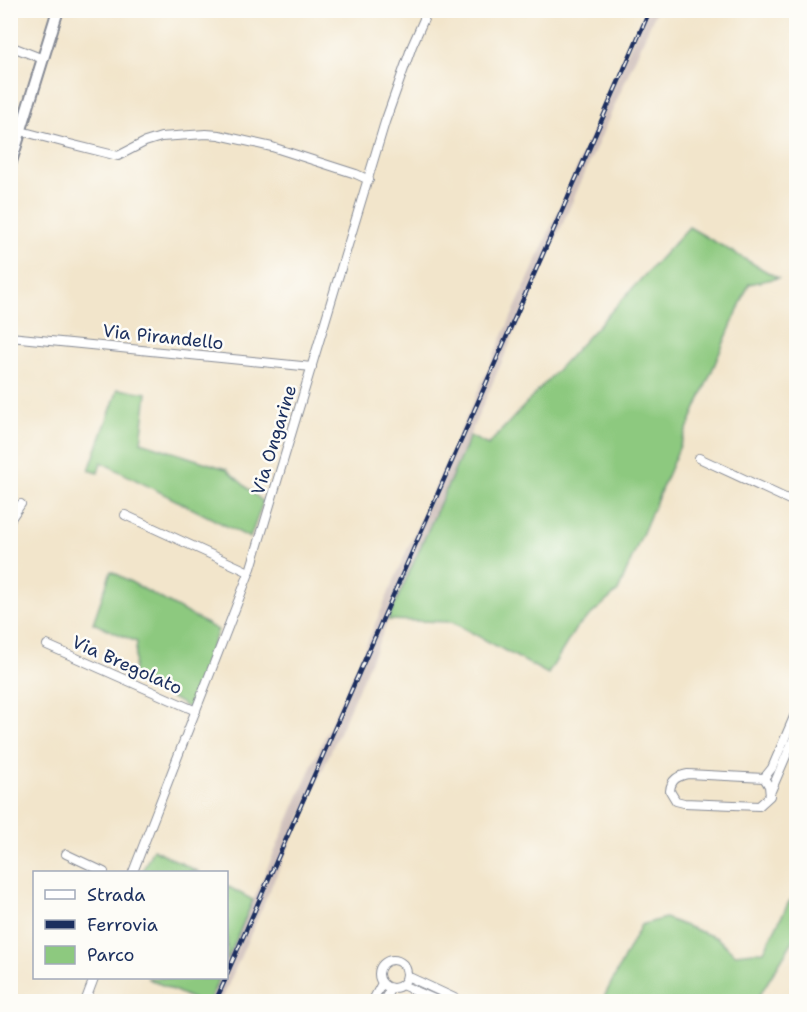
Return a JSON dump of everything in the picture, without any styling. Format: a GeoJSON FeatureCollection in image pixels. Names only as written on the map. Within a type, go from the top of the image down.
{"type":"FeatureCollection","features":[{"type":"Feature","properties":{"kind":"main road"},"geometry":{"type":"LineString","coordinates":[[10,165],[58,10]]}},
{"type":"Feature","properties":{"kind":"street","name":"Via Ongarine"},"geometry":{"type":"LineString","coordinates":[[135,871],[249,572],[385,122],[411,46],[428,10]]}},
{"type":"Feature","properties":{"kind":"street"},"geometry":{"type":"LineString","coordinates":[[10,46],[43,59]]}},
{"type":"Feature","properties":{"kind":"street"},"geometry":{"type":"LineString","coordinates":[[21,130],[118,156],[145,142],[161,137],[219,135],[272,147],[369,180]]}},
{"type":"Feature","properties":{"kind":"street","name":"Via Pirandello"},"geometry":{"type":"LineString","coordinates":[[10,337],[312,367]]}},
{"type":"Feature","properties":{"kind":"street"},"geometry":{"type":"LineString","coordinates":[[699,458],[796,503]]}},
{"type":"Feature","properties":{"kind":"street"},"geometry":{"type":"LineString","coordinates":[[10,520],[21,504]]}},
{"type":"Feature","properties":{"kind":"street"},"geometry":{"type":"LineString","coordinates":[[125,515],[249,572]]}},
{"type":"Feature","properties":{"kind":"street","name":"Via Bregolato"},"geometry":{"type":"LineString","coordinates":[[47,645],[196,711]]}},
{"type":"Feature","properties":{"kind":"street"},"geometry":{"type":"LineString","coordinates":[[764,778],[772,768],[796,712]]}},
{"type":"Feature","properties":{"kind":"street"},"geometry":{"type":"LineString","coordinates":[[764,778],[688,774],[676,777],[672,781],[670,791],[676,801],[684,803],[759,806],[770,796],[796,734]]}},
{"type":"Feature","properties":{"kind":"street"},"geometry":{"type":"LineString","coordinates":[[764,778],[770,792]]}},
{"type":"Feature","properties":{"kind":"street"},"geometry":{"type":"LineString","coordinates":[[66,854],[100,871]]}},
{"type":"Feature","properties":{"kind":"street"},"geometry":{"type":"LineString","coordinates":[[391,961],[400,962],[406,969],[407,976],[402,985],[391,988],[382,983],[379,976],[383,965],[391,961]]}},
{"type":"Feature","properties":{"kind":"street"},"geometry":{"type":"LineString","coordinates":[[407,976],[464,1002]]}},
{"type":"Feature","properties":{"kind":"street"},"geometry":{"type":"LineString","coordinates":[[85,1002],[94,979]]}},
{"type":"Feature","properties":{"kind":"street"},"geometry":{"type":"LineString","coordinates":[[372,1002],[382,983]]}},
{"type":"Feature","properties":{"kind":"street"},"geometry":{"type":"LineString","coordinates":[[402,985],[441,1002]]}},
{"type":"Feature","properties":{"kind":"street"},"geometry":{"type":"LineString","coordinates":[[383,1002],[391,988]]}},
{"type":"Feature","properties":{"kind":"shaded area"},"geometry":{"type":"Polygon","coordinates":[[[645,11],[656,11],[221,1001],[209,1002],[219,979],[228,979],[228,959],[645,11]]]}},
{"type":"Feature","properties":{"kind":"green space"},"geometry":{"type":"Polygon","coordinates":[[[689,227],[778,278],[749,284],[618,591],[576,628],[548,674],[452,622],[388,620],[470,436],[488,445],[689,227]]]}},
{"type":"Feature","properties":{"kind":"green space"},"geometry":{"type":"Polygon","coordinates":[[[118,389],[147,393],[141,442],[226,469],[263,502],[250,538],[101,462],[98,473],[89,470],[118,389]]]}},
{"type":"Feature","properties":{"kind":"green space"},"geometry":{"type":"Polygon","coordinates":[[[111,571],[218,630],[190,709],[133,675],[137,642],[93,623],[111,571]]]}},
{"type":"Feature","properties":{"kind":"green space"},"geometry":{"type":"Polygon","coordinates":[[[153,849],[197,871],[142,871],[153,849]]]}},
{"type":"Feature","properties":{"kind":"green space"},"geometry":{"type":"Polygon","coordinates":[[[228,887],[253,900],[228,959],[228,887]]]}},
{"type":"Feature","properties":{"kind":"green space"},"geometry":{"type":"Polygon","coordinates":[[[796,895],[796,936],[756,1001],[602,1001],[641,925],[665,918],[717,938],[735,954],[764,951],[789,902],[796,895]]]}},
{"type":"Feature","properties":{"kind":"green space"},"geometry":{"type":"Polygon","coordinates":[[[149,979],[219,979],[209,1002],[197,1001],[149,979]]]}},
{"type":"Feature","properties":{"kind":"railway"},"geometry":{"type":"LineString","coordinates":[[228,971],[650,10]]}},
{"type":"Feature","properties":{"kind":"railway"},"geometry":{"type":"LineString","coordinates":[[215,1002],[226,979]]}}]}
